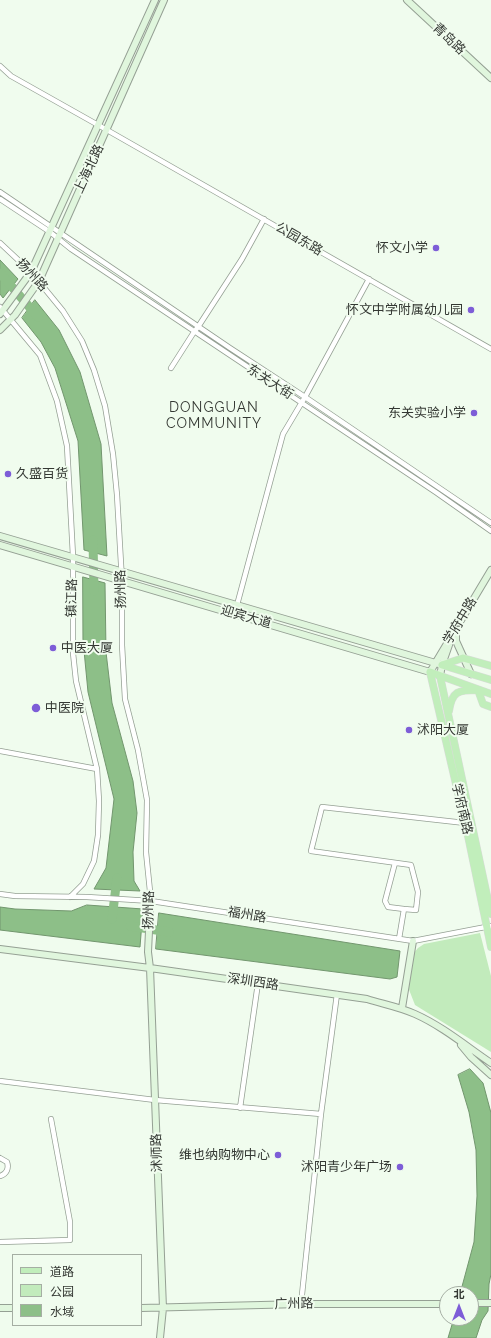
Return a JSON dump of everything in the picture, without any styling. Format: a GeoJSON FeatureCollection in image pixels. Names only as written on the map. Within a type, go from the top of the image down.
{"type":"FeatureCollection","features":[{"type":"Feature","properties":{"kind":"main road"},"geometry":{"type":"LineString","coordinates":[[439,664],[464,658],[491,666]]}},
{"type":"Feature","properties":{"kind":"main road","name":"迎宾大道"},"geometry":{"type":"LineString","coordinates":[[439,664],[491,680]]}},
{"type":"Feature","properties":{"kind":"main road","name":"迎宾大道"},"geometry":{"type":"LineString","coordinates":[[430,672],[491,694]]}},
{"type":"Feature","properties":{"kind":"main road","name":"学府南路"},"geometry":{"type":"LineString","coordinates":[[430,672],[489,926],[491,947]]}},
{"type":"Feature","properties":{"kind":"main road","name":"学府南路"},"geometry":{"type":"LineString","coordinates":[[440,676],[491,914]]}},
{"type":"Feature","properties":{"kind":"main road"},"geometry":{"type":"LineString","coordinates":[[448,715],[451,700],[457,692],[465,690],[478,690],[483,704],[491,707]]}},
{"type":"Feature","properties":{"kind":"street","name":"上海北路"},"geometry":{"type":"LineString","coordinates":[[2,309],[30,275],[155,0]]}},
{"type":"Feature","properties":{"kind":"street","name":"上海北路"},"geometry":{"type":"LineString","coordinates":[[0,330],[13,317],[37,284],[164,0]]}},
{"type":"Feature","properties":{"kind":"street","name":"青岛路"},"geometry":{"type":"LineString","coordinates":[[407,0],[491,78]]}},
{"type":"Feature","properties":{"kind":"street","name":"公园东路"},"geometry":{"type":"LineString","coordinates":[[0,66],[11,76],[491,349]]}},
{"type":"Feature","properties":{"kind":"street"},"geometry":{"type":"LineString","coordinates":[[0,192],[51,229]]}},
{"type":"Feature","properties":{"kind":"street"},"geometry":{"type":"LineString","coordinates":[[0,199],[51,229]]}},
{"type":"Feature","properties":{"kind":"street"},"geometry":{"type":"LineString","coordinates":[[171,368],[242,259],[264,220]]}},
{"type":"Feature","properties":{"kind":"street","name":"东关大街"},"geometry":{"type":"LineString","coordinates":[[51,229],[78,253],[194,332],[437,493],[491,531]]}},
{"type":"Feature","properties":{"kind":"street","name":"东关大街"},"geometry":{"type":"LineString","coordinates":[[59,236],[305,397],[491,523]]}},
{"type":"Feature","properties":{"kind":"street","name":"扬州路"},"geometry":{"type":"LineString","coordinates":[[0,243],[63,311],[82,341],[94,370],[105,406],[113,454],[116,488],[122,581],[122,645],[125,699],[138,750],[147,800],[146,852],[151,901],[148,952],[150,968]]}},
{"type":"Feature","properties":{"kind":"street"},"geometry":{"type":"LineString","coordinates":[[236,605],[282,437],[369,279]]}},
{"type":"Feature","properties":{"kind":"street","name":"镇江路"},"geometry":{"type":"LineString","coordinates":[[2,309],[13,317],[40,355],[57,401],[67,446],[73,556],[73,654],[76,680],[96,769],[99,801],[98,835],[94,861],[83,884],[70,897]]}},
{"type":"Feature","properties":{"kind":"street","name":"迎宾大道"},"geometry":{"type":"LineString","coordinates":[[0,536],[80,558],[439,664]]}},
{"type":"Feature","properties":{"kind":"street","name":"迎宾大道"},"geometry":{"type":"LineString","coordinates":[[0,544],[79,569],[430,672]]}},
{"type":"Feature","properties":{"kind":"street","name":"学府中路"},"geometry":{"type":"LineString","coordinates":[[439,664],[456,627],[491,570]]}},
{"type":"Feature","properties":{"kind":"street"},"geometry":{"type":"LineString","coordinates":[[456,627],[456,642],[471,674]]}},
{"type":"Feature","properties":{"kind":"street"},"geometry":{"type":"LineString","coordinates":[[430,672],[439,664]]}},
{"type":"Feature","properties":{"kind":"street"},"geometry":{"type":"LineString","coordinates":[[439,664],[440,676]]}},
{"type":"Feature","properties":{"kind":"street"},"geometry":{"type":"LineString","coordinates":[[0,751],[96,769]]}},
{"type":"Feature","properties":{"kind":"street"},"geometry":{"type":"LineString","coordinates":[[395,863],[385,901],[388,907],[416,910],[418,892],[411,865],[311,851],[322,807],[465,823]]}},
{"type":"Feature","properties":{"kind":"street","name":"福州路"},"geometry":{"type":"LineString","coordinates":[[0,894],[15,896],[87,897],[151,901],[193,906],[413,941],[489,926]]}},
{"type":"Feature","properties":{"kind":"street"},"geometry":{"type":"LineString","coordinates":[[399,939],[404,909]]}},
{"type":"Feature","properties":{"kind":"street"},"geometry":{"type":"LineString","coordinates":[[402,1008],[413,941]]}},
{"type":"Feature","properties":{"kind":"street","name":"深圳西路"},"geometry":{"type":"LineString","coordinates":[[0,949],[150,968],[367,999],[402,1008],[433,1023],[491,1063]]}},
{"type":"Feature","properties":{"kind":"street","name":"沭师路"},"geometry":{"type":"LineString","coordinates":[[150,968],[163,1308],[160,1338]]}},
{"type":"Feature","properties":{"kind":"street"},"geometry":{"type":"LineString","coordinates":[[240,1108],[258,983]]}},
{"type":"Feature","properties":{"kind":"street"},"geometry":{"type":"LineString","coordinates":[[301,1304],[321,1114],[337,994]]}},
{"type":"Feature","properties":{"kind":"street"},"geometry":{"type":"LineString","coordinates":[[456,1039],[471,1057],[491,1075]]}},
{"type":"Feature","properties":{"kind":"street"},"geometry":{"type":"LineString","coordinates":[[482,1057],[491,1056]]}},
{"type":"Feature","properties":{"kind":"street"},"geometry":{"type":"LineString","coordinates":[[0,1081],[155,1100],[321,1114]]}},
{"type":"Feature","properties":{"kind":"street"},"geometry":{"type":"LineString","coordinates":[[0,1242],[70,1240],[70,1222],[51,1119]]}},
{"type":"Feature","properties":{"kind":"street"},"geometry":{"type":"LineString","coordinates":[[0,1158],[7,1162],[8,1168],[5,1173],[0,1176]]}},
{"type":"Feature","properties":{"kind":"street"},"geometry":{"type":"LineString","coordinates":[[479,1303],[491,1303]]}},
{"type":"Feature","properties":{"kind":"street","name":"广州路"},"geometry":{"type":"LineString","coordinates":[[142,1308],[301,1304],[439,1304]]}},
{"type":"Feature","properties":{"kind":"street"},"geometry":{"type":"LineString","coordinates":[[0,1308],[12,1308]]}},
{"type":"Feature","properties":{"kind":"green space"},"geometry":{"type":"Polygon","coordinates":[[[480,933],[491,976],[491,1052],[415,1005],[408,987],[412,955],[418,948],[424,944],[480,933]]]}},
{"type":"Feature","properties":{"kind":"water"},"geometry":{"type":"Polygon","coordinates":[[[0,260],[18,279],[3,298],[0,294],[0,260]]]}},
{"type":"Feature","properties":{"kind":"water"},"geometry":{"type":"Polygon","coordinates":[[[35,300],[59,330],[80,372],[101,444],[107,556],[84,550],[78,441],[55,368],[41,342],[22,318],[35,300]]]}},
{"type":"Feature","properties":{"kind":"water"},"geometry":{"type":"Polygon","coordinates":[[[83,577],[105,583],[106,652],[112,703],[133,781],[137,813],[133,852],[134,881],[140,891],[94,889],[106,868],[114,799],[88,692],[83,640],[83,577]]]}},
{"type":"Feature","properties":{"kind":"water"},"geometry":{"type":"Polygon","coordinates":[[[87,905],[143,909],[140,947],[0,930],[0,907],[71,911],[87,905]]]}},
{"type":"Feature","properties":{"kind":"water"},"geometry":{"type":"Polygon","coordinates":[[[159,913],[400,951],[397,977],[390,979],[156,949],[159,913]]]}},
{"type":"Feature","properties":{"kind":"water"},"geometry":{"type":"Polygon","coordinates":[[[470,1069],[483,1083],[491,1113],[491,1274],[488,1311],[482,1320],[476,1338],[448,1338],[452,1326],[479,1326],[479,1286],[462,1286],[474,1242],[477,1196],[476,1150],[469,1112],[458,1075],[470,1069]]]}},
{"type":"Feature","properties":{"kind":"waterway"},"geometry":{"type":"LineString","coordinates":[[0,273],[38,317]]}},
{"type":"Feature","properties":{"kind":"waterway"},"geometry":{"type":"LineString","coordinates":[[93,540],[94,591]]}},
{"type":"Feature","properties":{"kind":"waterway"},"geometry":{"type":"LineString","coordinates":[[112,919],[117,878]]}},
{"type":"Feature","properties":{"kind":"waterway"},"geometry":{"type":"LineString","coordinates":[[130,926],[169,932]]}},
{"type":"Feature","properties":{"kind":"place","name":"怀文小学"},"geometry":{"type":"Point","coordinates":[436,248]}},
{"type":"Feature","properties":{"kind":"place","name":"怀文中学附属幼儿园"},"geometry":{"type":"Point","coordinates":[471,310]}},
{"type":"Feature","properties":{"kind":"place","name":"东关实验小学"},"geometry":{"type":"Point","coordinates":[474,413]}},
{"type":"Feature","properties":{"kind":"place","name":"久盛百货"},"geometry":{"type":"Point","coordinates":[8,474]}},
{"type":"Feature","properties":{"kind":"place","name":"中医大厦"},"geometry":{"type":"Point","coordinates":[53,648]}},
{"type":"Feature","properties":{"kind":"place","name":"中医院"},"geometry":{"type":"Point","coordinates":[36,708]}},
{"type":"Feature","properties":{"kind":"place","name":"沭阳大厦"},"geometry":{"type":"Point","coordinates":[409,730]}},
{"type":"Feature","properties":{"kind":"place","name":"维也纳购物中心"},"geometry":{"type":"Point","coordinates":[278,1155]}},
{"type":"Feature","properties":{"kind":"place","name":"沭阳青少年广场"},"geometry":{"type":"Point","coordinates":[400,1167]}},
{"type":"Feature","properties":{"kind":"district","name":"DONGGUAN COMMUNITY"},"geometry":{"type":"Point","coordinates":[214,416]}}]}
